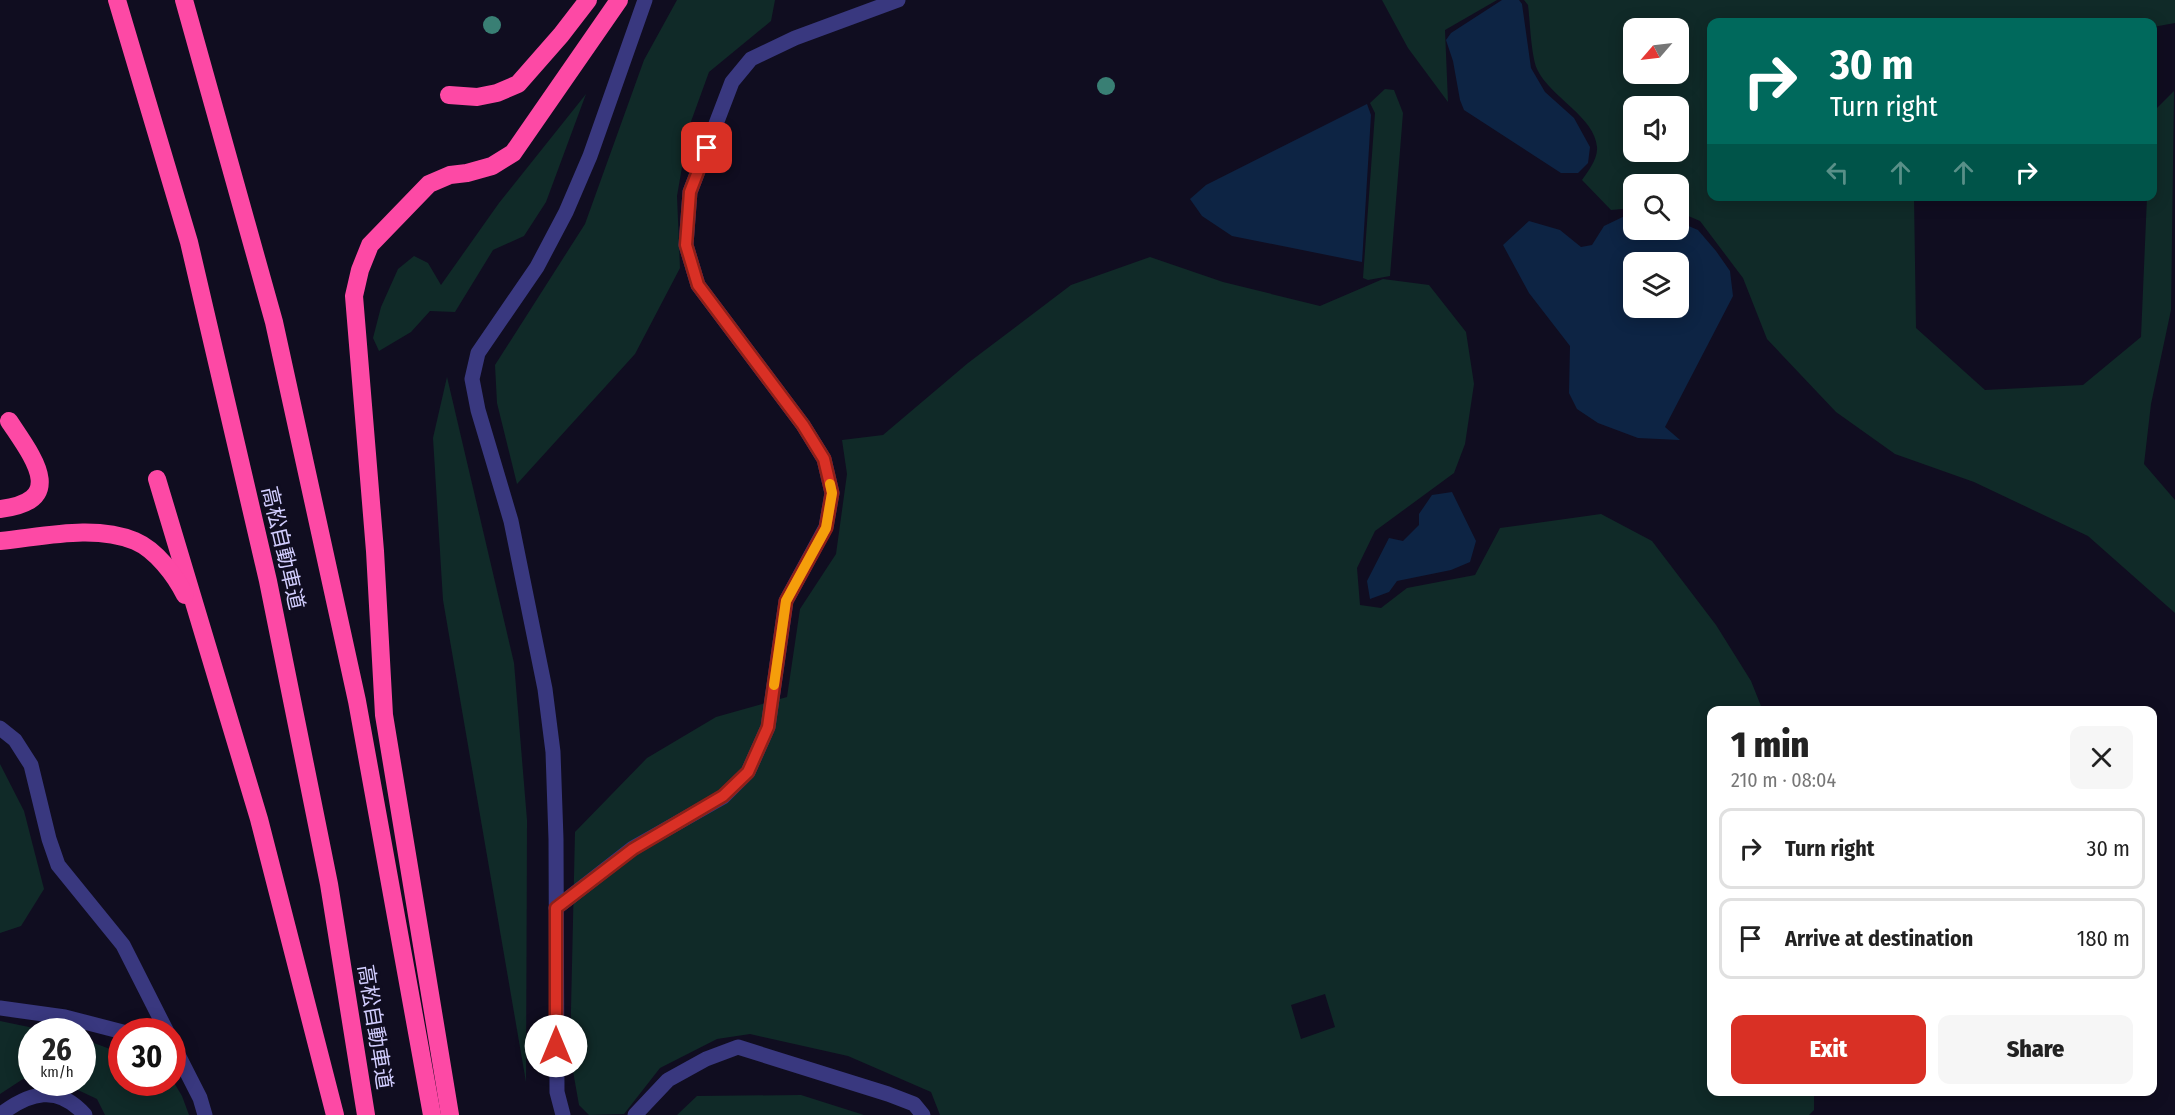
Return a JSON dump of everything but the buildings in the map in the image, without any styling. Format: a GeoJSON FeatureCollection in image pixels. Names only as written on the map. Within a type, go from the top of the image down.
{"type":"FeatureCollection","features":[{"type":"Feature","properties":{"kind":"highway","name":"高松自動車道"},"geometry":{"type":"LineString","coordinates":[[117,0],[189,242],[268,581],[329,884],[366,1115]]}},
{"type":"Feature","properties":{"kind":"highway","name":"高松自動車道"},"geometry":{"type":"LineString","coordinates":[[183,0],[274,322],[357,701],[432,1115]]}},
{"type":"Feature","properties":{"kind":"highway"},"geometry":{"type":"LineString","coordinates":[[449,95],[477,97],[497,93],[518,84],[588,0]]}},
{"type":"Feature","properties":{"kind":"highway"},"geometry":{"type":"LineString","coordinates":[[450,1115],[384,715],[375,551],[354,296],[360,270],[370,245],[429,184],[450,175],[492,166],[513,153],[620,0]]}},
{"type":"Feature","properties":{"kind":"highway"},"geometry":{"type":"LineString","coordinates":[[0,510],[26,503],[38,491],[40,473],[32,456],[9,421]]}},
{"type":"Feature","properties":{"kind":"highway"},"geometry":{"type":"LineString","coordinates":[[157,479],[259,819],[335,1115]]}},
{"type":"Feature","properties":{"kind":"highway"},"geometry":{"type":"LineString","coordinates":[[0,541],[75,534],[106,534],[136,541],[162,561],[180,585],[201,629]]}},
{"type":"Feature","properties":{"kind":"street"},"geometry":{"type":"LineString","coordinates":[[563,1115],[556,1092],[553,752],[545,689],[511,521],[478,410],[472,379],[478,353],[537,267],[566,212],[590,156],[645,0]]}},
{"type":"Feature","properties":{"kind":"street"},"geometry":{"type":"LineString","coordinates":[[556,908],[633,849],[723,796],[748,772],[768,727],[786,601],[826,528],[832,493],[824,459],[808,434],[698,285],[686,245],[690,192],[732,82],[751,59],[795,38],[898,0]]}},
{"type":"Feature","properties":{"kind":"street"},"geometry":{"type":"LineString","coordinates":[[0,728],[15,740],[31,765],[49,839],[58,865],[123,945],[160,1018]]}},
{"type":"Feature","properties":{"kind":"street"},"geometry":{"type":"LineString","coordinates":[[0,1008],[65,1017],[108,1028]]}},
{"type":"Feature","properties":{"kind":"street"},"geometry":{"type":"LineString","coordinates":[[635,1115],[668,1080],[706,1059],[738,1047],[888,1094],[914,1104],[923,1115]]}},
{"type":"Feature","properties":{"kind":"street"},"geometry":{"type":"LineString","coordinates":[[186,1072],[200,1098],[205,1115]]}},
{"type":"Feature","properties":{"kind":"street"},"geometry":{"type":"LineString","coordinates":[[0,1115],[18,1101],[45,1094],[67,1100],[85,1115]]}},
{"type":"Feature","properties":{"kind":"green space"},"geometry":{"type":"Polygon","coordinates":[[[677,0],[775,0],[771,21],[709,72],[689,127],[677,196],[680,268],[635,354],[517,484],[497,403],[495,365],[585,224],[644,60],[677,0]]]}},
{"type":"Feature","properties":{"kind":"green space"},"geometry":{"type":"Polygon","coordinates":[[[1382,0],[1497,0],[1445,30],[1448,102],[1408,48],[1382,0]]]}},
{"type":"Feature","properties":{"kind":"green space"},"geometry":{"type":"Polygon","coordinates":[[[1524,0],[2175,0],[2175,23],[2157,26],[2157,18],[1707,18],[1707,201],[1914,201],[1916,328],[1985,390],[2083,385],[2141,337],[2147,201],[2157,201],[2157,108],[2174,91],[2171,310],[2151,404],[2144,464],[2175,500],[2175,613],[2088,536],[1974,482],[1895,454],[1836,412],[1767,339],[1743,278],[1700,221],[1689,216],[1689,174],[1623,174],[1623,209],[1611,210],[1582,180],[1596,156],[1597,147],[1589,126],[1543,79],[1535,63],[1528,5],[1524,0]]]}},
{"type":"Feature","properties":{"kind":"green space"},"geometry":{"type":"Polygon","coordinates":[[[1385,89],[1394,90],[1403,113],[1390,276],[1368,280],[1363,278],[1375,113],[1370,103],[1385,89]]]}},
{"type":"Feature","properties":{"kind":"green space"},"geometry":{"type":"Polygon","coordinates":[[[586,94],[546,202],[524,236],[493,250],[455,312],[430,311],[411,332],[379,351],[373,338],[381,307],[398,269],[414,256],[428,263],[441,285],[499,203],[586,94]]]}},
{"type":"Feature","properties":{"kind":"green space"},"geometry":{"type":"Polygon","coordinates":[[[1150,257],[1223,282],[1320,306],[1383,279],[1429,285],[1466,332],[1474,384],[1465,444],[1454,473],[1375,531],[1357,568],[1360,605],[1381,608],[1407,588],[1475,575],[1500,528],[1601,514],[1652,541],[1716,625],[1751,681],[1761,706],[1707,706],[1707,1096],[1814,1096],[1814,1110],[1809,1115],[940,1115],[931,1092],[848,1056],[750,1034],[717,1039],[660,1068],[624,1114],[589,1115],[579,1105],[570,1054],[575,832],[647,758],[716,717],[787,697],[800,609],[836,554],[847,474],[842,440],[883,435],[968,363],[1071,285],[1150,257]],[[1325,994],[1291,1005],[1301,1039],[1335,1027],[1325,994]]]}},
{"type":"Feature","properties":{"kind":"green space"},"geometry":{"type":"Polygon","coordinates":[[[447,377],[514,663],[527,820],[526,1082],[443,600],[433,438],[447,377]]]}},
{"type":"Feature","properties":{"kind":"green space"},"geometry":{"type":"Polygon","coordinates":[[[0,764],[24,811],[44,889],[21,926],[0,933],[0,764]]]}},
{"type":"Feature","properties":{"kind":"green space"},"geometry":{"type":"Polygon","coordinates":[[[0,1021],[18,1025],[18,1082],[0,1094],[0,1021]]]}},
{"type":"Feature","properties":{"kind":"green space"},"geometry":{"type":"Polygon","coordinates":[[[96,1044],[108,1048],[108,1096],[182,1096],[189,1115],[105,1115],[97,1099],[91,1096],[96,1096],[96,1044]]]}},
{"type":"Feature","properties":{"kind":"green space"},"geometry":{"type":"Polygon","coordinates":[[[801,1095],[864,1115],[677,1115],[697,1096],[801,1095]]]}},
{"type":"Feature","properties":{"kind":"water"},"geometry":{"type":"Polygon","coordinates":[[[1502,0],[1519,0],[1522,4],[1531,68],[1545,92],[1574,118],[1590,147],[1588,163],[1578,173],[1561,173],[1464,110],[1446,40],[1451,33],[1502,0]]]}},
{"type":"Feature","properties":{"kind":"water"},"geometry":{"type":"Polygon","coordinates":[[[1367,104],[1371,115],[1362,262],[1232,236],[1202,216],[1190,199],[1206,185],[1367,104]]]}},
{"type":"Feature","properties":{"kind":"water"},"geometry":{"type":"Polygon","coordinates":[[[1623,217],[1623,240],[1689,240],[1689,226],[1698,230],[1730,271],[1733,296],[1665,427],[1680,440],[1638,438],[1598,423],[1577,409],[1569,393],[1570,346],[1529,293],[1503,245],[1529,221],[1560,230],[1581,247],[1592,245],[1604,226],[1623,217]]]}},
{"type":"Feature","properties":{"kind":"water"},"geometry":{"type":"Polygon","coordinates":[[[1452,492],[1476,541],[1470,562],[1451,570],[1397,581],[1389,592],[1370,599],[1367,581],[1389,538],[1403,541],[1419,525],[1419,514],[1432,495],[1452,492]]]}},
{"type":"Feature","properties":{"kind":"slow traffic"},"geometry":{"type":"LineString","coordinates":[[774,685],[786,601],[826,528],[832,493],[830,484]]}},
{"type":"Feature","properties":{"kind":"route"},"geometry":{"type":"LineString","coordinates":[[556,1046],[556,908],[633,849],[723,796],[748,772],[768,727],[786,601],[826,528],[832,493],[824,459],[803,425],[698,285],[686,245],[690,192],[707,148]]}}]}
